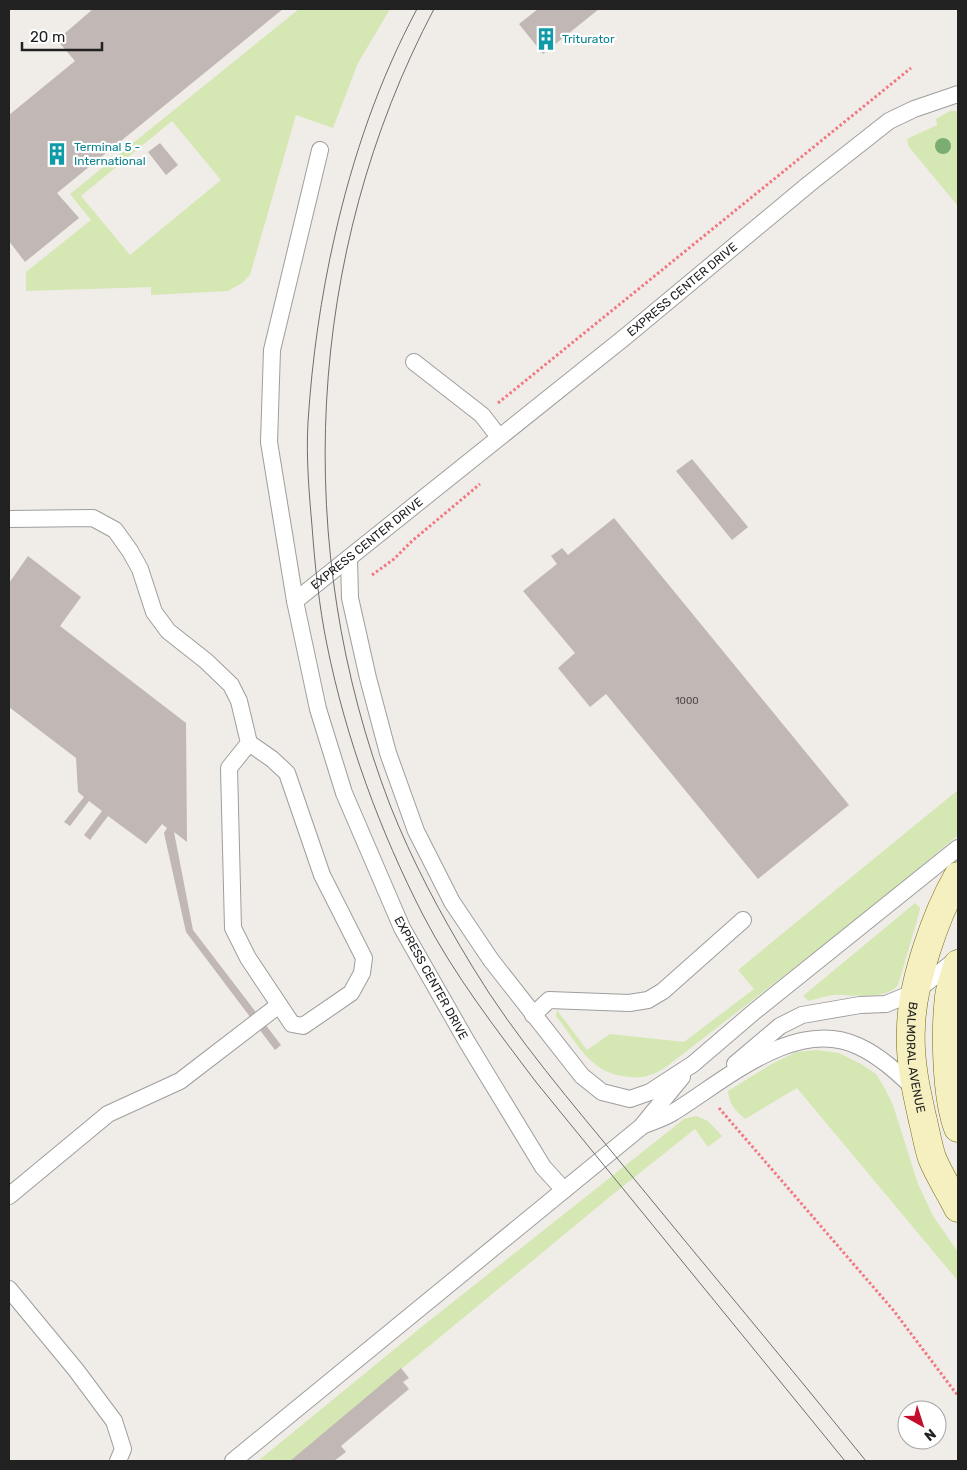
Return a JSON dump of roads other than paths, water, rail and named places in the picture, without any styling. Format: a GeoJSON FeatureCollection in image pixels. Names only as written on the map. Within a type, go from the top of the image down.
{"type":"FeatureCollection","features":[{"type":"Feature","properties":{"kind":"street","name":"BALMORAL AVENUE"},"geometry":{"type":"LineString","coordinates":[[958,876],[946,897],[915,992],[910,1027],[912,1067],[932,1158],[958,1208]]}},
{"type":"Feature","properties":{"kind":"street"},"geometry":{"type":"LineString","coordinates":[[958,964],[949,996],[947,1032],[950,1090],[958,1128]]}},
{"type":"Feature","properties":{"kind":"lane","name":"EXPRESS CENTER DRIVE"},"geometry":{"type":"LineString","coordinates":[[564,1190],[543,1167],[467,1042],[402,928],[344,793],[318,709],[295,601],[625,337],[809,184],[889,121],[914,109],[958,94]]}},
{"type":"Feature","properties":{"kind":"lane"},"geometry":{"type":"LineString","coordinates":[[295,601],[269,442],[272,350],[320,150]]}},
{"type":"Feature","properties":{"kind":"lane"},"geometry":{"type":"LineString","coordinates":[[414,362],[482,415],[499,437]]}},
{"type":"Feature","properties":{"kind":"lane"},"geometry":{"type":"LineString","coordinates":[[9,519],[93,518],[115,530],[140,569],[154,612],[168,631],[231,685],[239,701],[249,743],[272,759],[287,773],[322,875],[364,958],[362,973],[351,994],[303,1026],[292,1024],[248,958],[233,928],[228,768],[249,743]]}},
{"type":"Feature","properties":{"kind":"lane"},"geometry":{"type":"LineString","coordinates":[[349,559],[350,598],[368,678],[388,752],[416,831],[452,902],[491,960],[582,1076],[602,1092],[630,1099],[650,1092],[693,1064],[770,999],[958,848]]}},
{"type":"Feature","properties":{"kind":"lane"},"geometry":{"type":"LineString","coordinates":[[533,1015],[549,1000],[629,1003],[648,1000],[664,991],[743,920]]}},
{"type":"Feature","properties":{"kind":"lane"},"geometry":{"type":"LineString","coordinates":[[705,1090],[780,1026],[802,1015],[860,1005],[886,1004],[915,992],[958,958]]}},
{"type":"Feature","properties":{"kind":"lane"},"geometry":{"type":"LineString","coordinates":[[9,1196],[108,1114],[180,1081],[279,1005]]}},
{"type":"Feature","properties":{"kind":"lane"},"geometry":{"type":"LineString","coordinates":[[641,1127],[671,1113],[705,1090],[774,1049],[804,1039],[836,1039],[858,1045],[890,1066],[916,1090]]}},
{"type":"Feature","properties":{"kind":"lane"},"geometry":{"type":"LineString","coordinates":[[233,1461],[641,1127],[693,1064]]}},
{"type":"Feature","properties":{"kind":"lane"},"geometry":{"type":"LineString","coordinates":[[9,1289],[76,1370],[114,1421],[123,1449],[118,1461]]}},
{"type":"Feature","properties":{"kind":"tram line"},"geometry":{"type":"LineString","coordinates":[[417,9],[403,36],[368,119],[342,206],[325,281],[312,375],[308,422],[307,448],[314,556],[324,630],[354,750],[393,851],[423,915],[448,959],[491,1022],[536,1082],[845,1461]]}},
{"type":"Feature","properties":{"kind":"tram line"},"geometry":{"type":"LineString","coordinates":[[434,9],[391,103],[359,200],[337,300],[327,402],[326,504],[337,606],[358,707],[390,805],[408,847],[449,927],[489,993],[526,1045],[566,1095],[866,1461]]}},
{"type":"Feature","properties":{"kind":"place","name":"Triturator"},"geometry":{"type":"Point","coordinates":[546,39]}},
{"type":"Feature","properties":{"kind":"place","name":"Terminal 5 - International"},"geometry":{"type":"Point","coordinates":[57,154]}}]}
